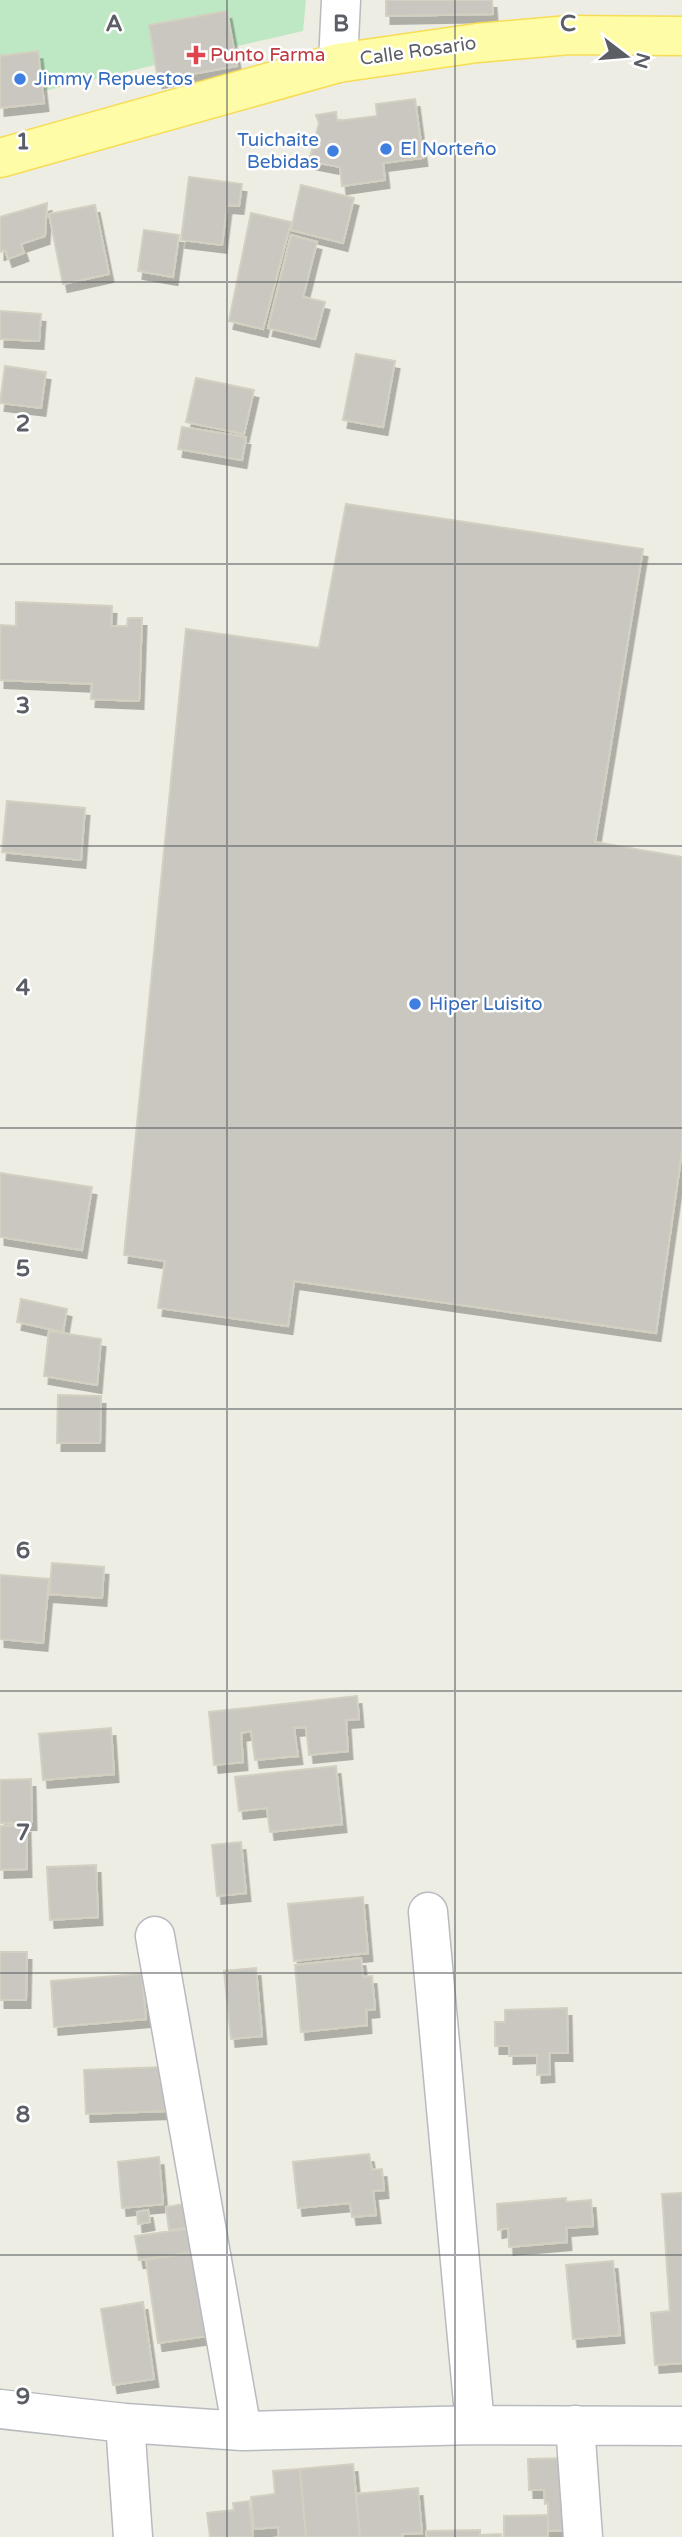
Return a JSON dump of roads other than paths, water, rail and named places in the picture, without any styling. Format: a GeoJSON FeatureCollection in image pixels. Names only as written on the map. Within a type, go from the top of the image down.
{"type":"FeatureCollection","features":[{"type":"Feature","properties":{"kind":"main road","name":"Calle Rosario"},"geometry":{"type":"LineString","coordinates":[[0,158],[338,63],[477,43],[569,35],[682,36]]}},
{"type":"Feature","properties":{"kind":"street"},"geometry":{"type":"LineString","coordinates":[[338,63],[341,0]]}},
{"type":"Feature","properties":{"kind":"street"},"geometry":{"type":"LineString","coordinates":[[428,1912],[475,2425]]}},
{"type":"Feature","properties":{"kind":"street"},"geometry":{"type":"LineString","coordinates":[[155,1937],[242,2431]]}},
{"type":"Feature","properties":{"kind":"street"},"geometry":{"type":"LineString","coordinates":[[0,2409],[125,2423],[242,2431],[475,2425],[682,2426]]}},
{"type":"Feature","properties":{"kind":"street"},"geometry":{"type":"LineString","coordinates":[[125,2423],[133,2537]]}},
{"type":"Feature","properties":{"kind":"street"},"geometry":{"type":"LineString","coordinates":[[575,2425],[583,2537]]}},
{"type":"Feature","properties":{"kind":"place","name":"Punto Farma"},"geometry":{"type":"Point","coordinates":[196,55]}},
{"type":"Feature","properties":{"kind":"place","name":"Jimmy Repuestos"},"geometry":{"type":"Point","coordinates":[20,79]}},
{"type":"Feature","properties":{"kind":"place","name":"El Norteño"},"geometry":{"type":"Point","coordinates":[386,149]}},
{"type":"Feature","properties":{"kind":"place","name":"Tuichaite Bebidas"},"geometry":{"type":"Point","coordinates":[333,151]}},
{"type":"Feature","properties":{"kind":"place","name":"Hiper Luisito"},"geometry":{"type":"Point","coordinates":[415,1004]}}]}
